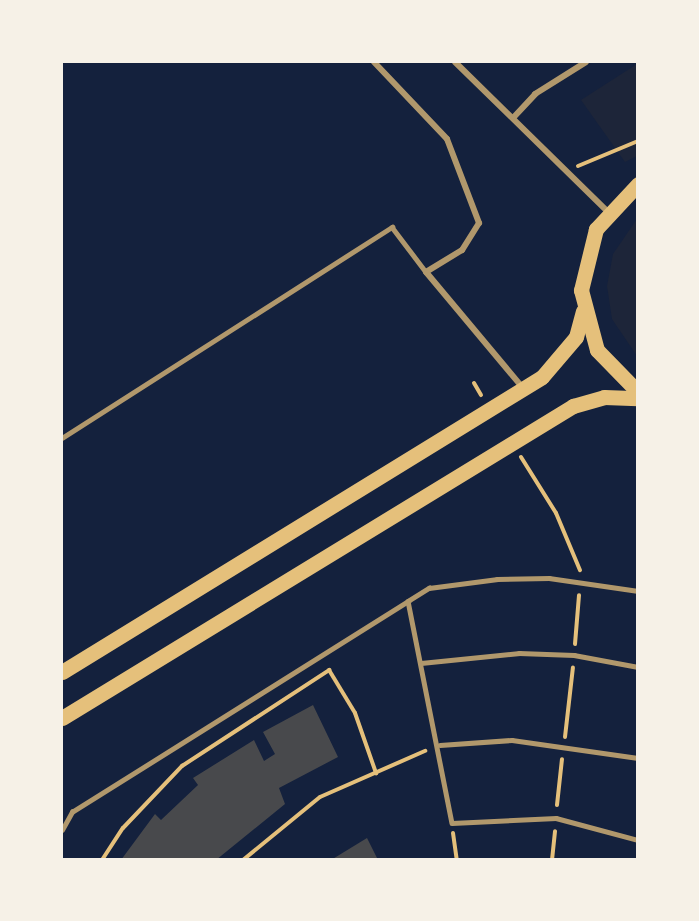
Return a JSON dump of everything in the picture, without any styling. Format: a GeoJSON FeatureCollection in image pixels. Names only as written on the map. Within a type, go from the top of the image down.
{"type":"FeatureCollection","features":[{"type":"Feature","properties":{"kind":"main road"},"geometry":{"type":"LineString","coordinates":[[62,672],[524,388],[563,357],[583,311],[587,248],[607,211],[638,184]]}},
{"type":"Feature","properties":{"kind":"main road"},"geometry":{"type":"LineString","coordinates":[[583,311],[597,350],[638,392]]}},
{"type":"Feature","properties":{"kind":"main road"},"geometry":{"type":"LineString","coordinates":[[62,718],[573,406],[604,397],[638,398]]}},
{"type":"Feature","properties":{"kind":"street"},"geometry":{"type":"LineString","coordinates":[[374,62],[447,139],[478,223],[462,250],[426,272],[524,388]]}},
{"type":"Feature","properties":{"kind":"street"},"geometry":{"type":"LineString","coordinates":[[455,62],[607,211]]}},
{"type":"Feature","properties":{"kind":"street"},"geometry":{"type":"LineString","coordinates":[[513,118],[535,94],[586,62]]}},
{"type":"Feature","properties":{"kind":"lane"},"geometry":{"type":"LineString","coordinates":[[62,438],[392,227],[426,272]]}},
{"type":"Feature","properties":{"kind":"lane"},"geometry":{"type":"LineString","coordinates":[[62,830],[72,812],[429,588],[497,579],[580,582],[638,591]]}},
{"type":"Feature","properties":{"kind":"lane"},"geometry":{"type":"LineString","coordinates":[[408,601],[440,745],[452,823],[556,818],[638,840]]}},
{"type":"Feature","properties":{"kind":"lane"},"geometry":{"type":"LineString","coordinates":[[422,663],[519,653],[574,655],[638,667]]}},
{"type":"Feature","properties":{"kind":"lane"},"geometry":{"type":"LineString","coordinates":[[440,745],[461,740],[564,744],[638,758]]}},
{"type":"Feature","properties":{"kind":"path"},"geometry":{"type":"LineString","coordinates":[[566,171],[638,141]]}},
{"type":"Feature","properties":{"kind":"path"},"geometry":{"type":"LineString","coordinates":[[474,383],[490,409]]}},
{"type":"Feature","properties":{"kind":"path"},"geometry":{"type":"LineString","coordinates":[[512,444],[556,513],[581,572],[552,860]]}},
{"type":"Feature","properties":{"kind":"path"},"geometry":{"type":"LineString","coordinates":[[102,860],[123,828],[182,766],[329,670],[355,713],[375,773]]}},
{"type":"Feature","properties":{"kind":"path"},"geometry":{"type":"LineString","coordinates":[[243,860],[320,797],[440,745]]}},
{"type":"Feature","properties":{"kind":"path"},"geometry":{"type":"LineString","coordinates":[[452,823],[457,860]]}},
{"type":"Feature","properties":{"kind":"shaded area"},"geometry":{"type":"Polygon","coordinates":[[[637,64],[637,156],[625,162],[581,100],[637,64]]]}},
{"type":"Feature","properties":{"kind":"shaded area"},"geometry":{"type":"Polygon","coordinates":[[[637,219],[637,356],[612,319],[607,286],[613,254],[637,219]]]}},
{"type":"Feature","properties":{"kind":"building"},"geometry":{"type":"Polygon","coordinates":[[[313,705],[338,757],[279,788],[285,804],[216,860],[121,860],[155,814],[161,820],[198,785],[193,778],[254,740],[264,761],[275,754],[263,732],[313,705]]]}},
{"type":"Feature","properties":{"kind":"building"},"geometry":{"type":"Polygon","coordinates":[[[367,838],[378,860],[331,860],[367,838]]]}}]}
